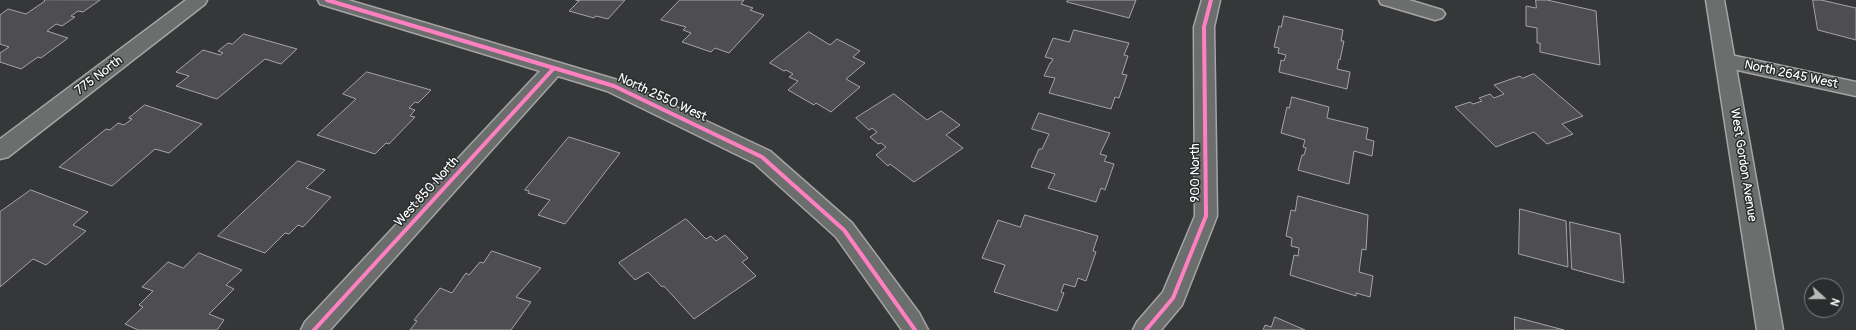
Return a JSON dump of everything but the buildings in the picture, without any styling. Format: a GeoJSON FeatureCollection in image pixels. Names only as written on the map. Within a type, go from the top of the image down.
{"type":"FeatureCollection","features":[{"type":"Feature","properties":{"kind":"street","name":"775 North"},"geometry":{"type":"LineString","coordinates":[[0,151],[198,0]]}},
{"type":"Feature","properties":{"kind":"street","name":"North 2550 West"},"geometry":{"type":"LineString","coordinates":[[327,0],[614,86],[762,157],[844,230],[915,330]]}},
{"type":"Feature","properties":{"kind":"street","name":"900 North"},"geometry":{"type":"LineString","coordinates":[[1146,330],[1173,298],[1206,216],[1204,27],[1212,0]]}},
{"type":"Feature","properties":{"kind":"street"},"geometry":{"type":"LineString","coordinates":[[1388,0],[1435,14]]}},
{"type":"Feature","properties":{"kind":"street","name":"West Gordon Avenue"},"geometry":{"type":"LineString","coordinates":[[1715,0],[1770,330]]}},
{"type":"Feature","properties":{"kind":"street","name":"North 2645 West"},"geometry":{"type":"LineString","coordinates":[[1726,61],[1856,90]]}},
{"type":"Feature","properties":{"kind":"street","name":"West 850 North"},"geometry":{"type":"LineString","coordinates":[[314,330],[554,68]]}},
{"type":"Feature","properties":{"kind":"cycle path"},"geometry":{"type":"LineString","coordinates":[[327,0],[614,86],[762,157],[844,230],[915,330]]}},
{"type":"Feature","properties":{"kind":"cycle path"},"geometry":{"type":"LineString","coordinates":[[1146,330],[1173,298],[1206,216],[1204,27],[1211,0]]}},
{"type":"Feature","properties":{"kind":"cycle path"},"geometry":{"type":"LineString","coordinates":[[314,330],[554,68]]}}]}
